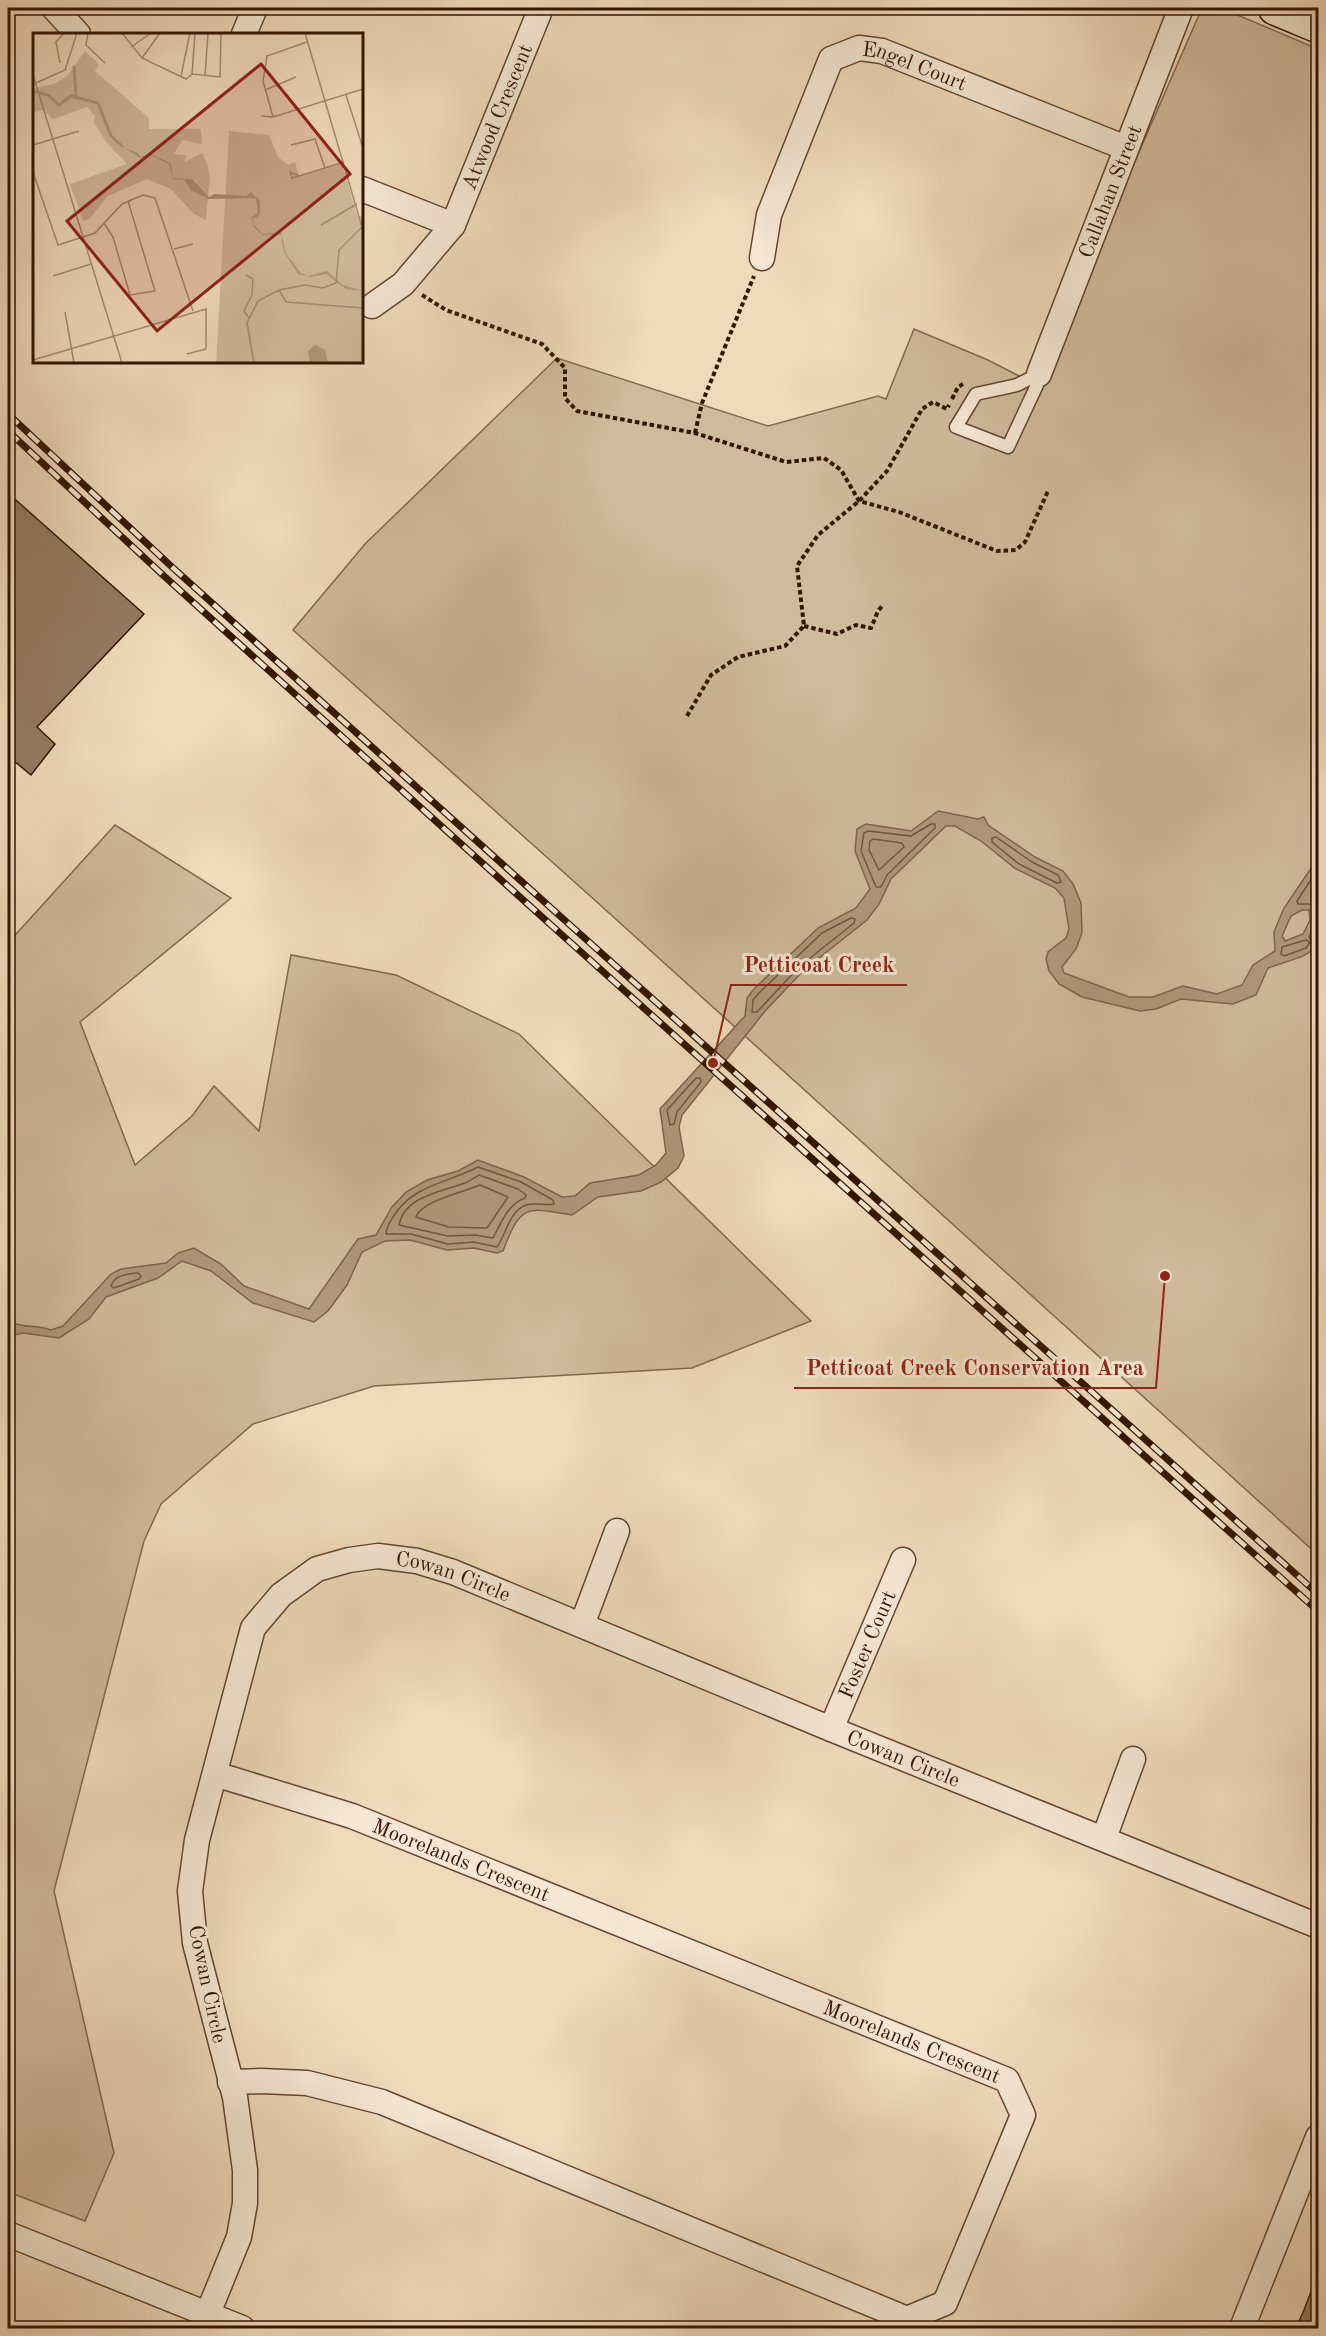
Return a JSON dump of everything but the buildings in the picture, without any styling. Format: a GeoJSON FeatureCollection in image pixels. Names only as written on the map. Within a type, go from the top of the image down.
{"type":"FeatureCollection","features":[{"type":"Feature","properties":{"kind":"street"},"geometry":{"type":"LineString","coordinates":[[54,8],[77,33]]}},
{"type":"Feature","properties":{"kind":"street"},"geometry":{"type":"LineString","coordinates":[[244,33],[255,8]]}},
{"type":"Feature","properties":{"kind":"street","name":"Atwood Crescent"},"geometry":{"type":"LineString","coordinates":[[372,306],[403,284],[453,225],[541,8]]}},
{"type":"Feature","properties":{"kind":"street","name":"Callahan Street"},"geometry":{"type":"LineString","coordinates":[[1040,374],[1181,8]]}},
{"type":"Feature","properties":{"kind":"street"},"geometry":{"type":"LineString","coordinates":[[1275,8],[1318,26]]}},
{"type":"Feature","properties":{"kind":"street","name":"Engel Court"},"geometry":{"type":"LineString","coordinates":[[762,258],[769,215],[831,59],[859,48],[882,51],[1126,148]]}},
{"type":"Feature","properties":{"kind":"street"},"geometry":{"type":"LineString","coordinates":[[363,189],[453,225]]}},
{"type":"Feature","properties":{"kind":"street"},"geometry":{"type":"LineString","coordinates":[[582,1625],[617,1531]]}},
{"type":"Feature","properties":{"kind":"street","name":"Cowan Circle"},"geometry":{"type":"LineString","coordinates":[[205,2321],[239,2238],[245,2203],[245,2170],[240,2127],[195,1943],[190,1891],[197,1840],[253,1628],[281,1595],[317,1569],[349,1560],[378,1556],[417,1561],[453,1572],[831,1729],[1318,1926]]}},
{"type":"Feature","properties":{"kind":"street","name":"Foster Court"},"geometry":{"type":"LineString","coordinates":[[831,1729],[903,1560]]}},
{"type":"Feature","properties":{"kind":"street"},"geometry":{"type":"LineString","coordinates":[[1104,1838],[1132,1759]]}},
{"type":"Feature","properties":{"kind":"street","name":"Moorelands Crescent"},"geometry":{"type":"LineString","coordinates":[[215,1774],[352,1816],[1006,2080],[1023,2115],[945,2303],[907,2319],[382,2102],[308,2083],[261,2080],[230,2082]]}},
{"type":"Feature","properties":{"kind":"street"},"geometry":{"type":"LineString","coordinates":[[1242,2328],[1318,2137]]}},
{"type":"Feature","properties":{"kind":"street"},"geometry":{"type":"LineString","coordinates":[[8,2234],[205,2321],[242,2328]]}},
{"type":"Feature","properties":{"kind":"lane"},"geometry":{"type":"LineString","coordinates":[[1040,374],[1008,447],[956,427],[976,394],[1017,385],[1040,374]]}},
{"type":"Feature","properties":{"kind":"path"},"geometry":{"type":"LineString","coordinates":[[695,433],[702,403],[762,258]]}},
{"type":"Feature","properties":{"kind":"path"},"geometry":{"type":"LineString","coordinates":[[403,284],[446,309],[542,344],[565,368],[565,398],[578,411],[695,433],[786,462],[824,458],[841,470],[859,501],[899,512],[997,551],[1016,550],[1024,542],[1048,491]]}},
{"type":"Feature","properties":{"kind":"path"},"geometry":{"type":"LineString","coordinates":[[804,626],[797,566],[818,536],[859,501],[887,471],[922,409],[933,402],[947,409],[958,387],[966,382]]}},
{"type":"Feature","properties":{"kind":"path"},"geometry":{"type":"LineString","coordinates":[[804,626],[837,634],[856,625],[871,628],[882,606]]}},
{"type":"Feature","properties":{"kind":"path"},"geometry":{"type":"LineString","coordinates":[[687,716],[711,675],[738,657],[784,646],[804,626]]}},
{"type":"Feature","properties":{"kind":"path"},"geometry":{"type":"LineString","coordinates":[[8,2159],[12,2194],[10,2199]]}},
{"type":"Feature","properties":{"kind":"shaded area"},"geometry":{"type":"Polygon","coordinates":[[[1202,8],[1221,8],[1318,49],[1318,1555],[293,630],[365,544],[557,358],[768,426],[878,396],[886,399],[914,329],[988,360],[1037,385],[1202,8]]]}},
{"type":"Feature","properties":{"kind":"shaded area"},"geometry":{"type":"Polygon","coordinates":[[[115,825],[231,898],[80,1022],[135,1165],[192,1116],[214,1086],[259,1131],[291,955],[396,975],[519,1034],[811,1321],[692,1368],[374,1386],[253,1424],[161,1504],[144,1541],[54,1891],[114,2153],[85,2221],[8,2192],[8,943],[115,825]]]}},
{"type":"Feature","properties":{"kind":"water"},"geometry":{"type":"Polygon","coordinates":[[[938,811],[978,819],[984,817],[988,825],[1035,857],[1063,871],[1073,884],[1081,903],[1082,933],[1076,949],[1062,967],[1064,973],[1129,997],[1153,997],[1183,986],[1217,994],[1242,985],[1253,965],[1275,951],[1274,932],[1284,908],[1318,858],[1317,942],[1307,954],[1268,968],[1256,995],[1233,1004],[1181,999],[1156,1009],[1140,1011],[1082,997],[1059,984],[1049,971],[1046,959],[1048,952],[1066,938],[1069,929],[1064,898],[1055,888],[1016,869],[981,841],[955,826],[946,826],[891,879],[879,904],[867,920],[804,970],[766,1010],[682,1115],[679,1127],[684,1156],[678,1168],[661,1182],[641,1191],[598,1197],[572,1215],[535,1210],[527,1212],[515,1224],[503,1251],[497,1253],[474,1248],[447,1250],[410,1240],[385,1241],[362,1252],[347,1285],[328,1311],[314,1322],[253,1303],[211,1271],[182,1261],[158,1278],[106,1297],[89,1319],[59,1338],[23,1333],[14,1335],[8,1344],[8,1331],[16,1324],[51,1330],[63,1326],[111,1274],[121,1269],[166,1263],[178,1253],[194,1248],[221,1264],[244,1286],[309,1309],[358,1239],[376,1235],[392,1207],[406,1192],[427,1180],[458,1171],[478,1160],[524,1177],[562,1197],[575,1196],[590,1183],[639,1175],[656,1165],[666,1153],[660,1109],[745,1016],[747,998],[754,989],[818,928],[856,908],[870,889],[855,851],[857,829],[866,824],[911,831],[938,811]],[[1302,910],[1291,916],[1282,936],[1285,941],[1303,934],[1310,920],[1309,910],[1302,910]]]}},
{"type":"Feature","properties":{"kind":"railway"},"geometry":{"type":"LineString","coordinates":[[8,414],[172,567],[1318,1594]]}},
{"type":"Feature","properties":{"kind":"railway"},"geometry":{"type":"LineString","coordinates":[[8,431],[164,576],[561,934],[1318,1611]]}},
{"type":"Feature","properties":{"kind":"place","name":"Petticoat Creek"},"geometry":{"type":"Point","coordinates":[713,1063]}},
{"type":"Feature","properties":{"kind":"place","name":"Petticoat Creek Conservation Area"},"geometry":{"type":"Point","coordinates":[1165,1276]}}]}
